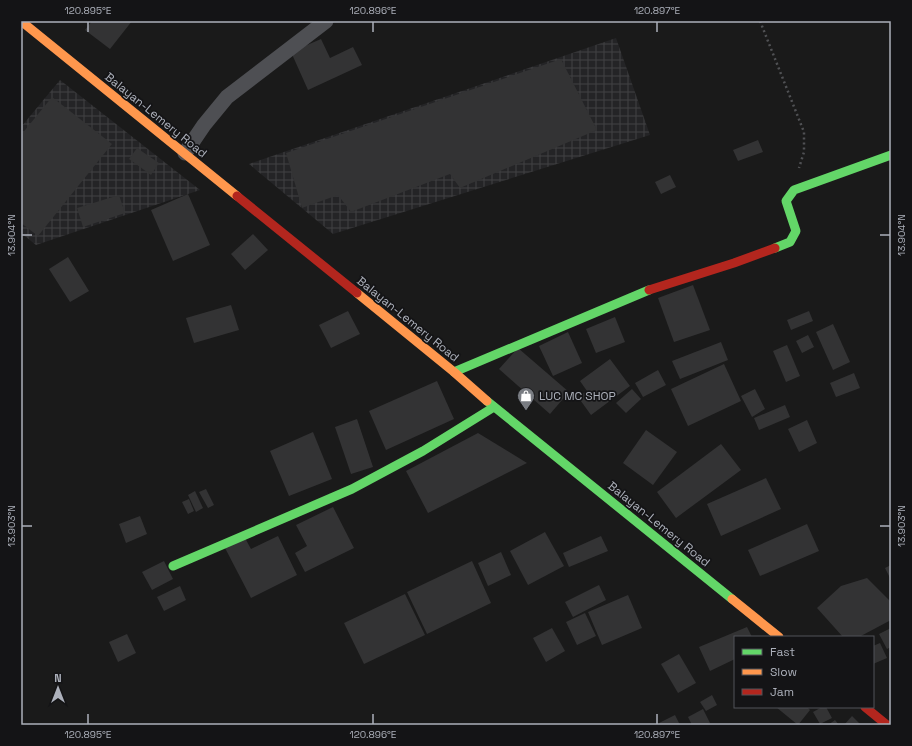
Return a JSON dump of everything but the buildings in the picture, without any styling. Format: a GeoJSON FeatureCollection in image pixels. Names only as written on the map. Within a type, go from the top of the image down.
{"type":"FeatureCollection","features":[{"type":"Feature","properties":{"kind":"main road","name":"Balayan-Lemery Road"},"geometry":{"type":"LineString","coordinates":[[21,22],[185,153],[778,636]]}},
{"type":"Feature","properties":{"kind":"main road"},"geometry":{"type":"LineString","coordinates":[[454,372],[655,288],[734,263],[790,242],[796,231],[786,201],[794,190],[891,155]]}},
{"type":"Feature","properties":{"kind":"main road"},"geometry":{"type":"LineString","coordinates":[[172,566],[352,489],[423,451],[494,406]]}},
{"type":"Feature","properties":{"kind":"main road"},"geometry":{"type":"LineString","coordinates":[[866,708],[888,725]]}},
{"type":"Feature","properties":{"kind":"street"},"geometry":{"type":"LineString","coordinates":[[185,153],[204,126],[227,98],[326,21]]}},
{"type":"Feature","properties":{"kind":"path"},"geometry":{"type":"LineString","coordinates":[[760,21],[804,132],[804,152],[794,190]]}},
{"type":"Feature","properties":{"kind":"shaded area"},"geometry":{"type":"Polygon","coordinates":[[[616,38],[650,135],[333,234],[249,164],[616,38]]]}},
{"type":"Feature","properties":{"kind":"shaded area"},"geometry":{"type":"Polygon","coordinates":[[[60,80],[200,190],[36,245],[21,233],[21,127],[60,80]]]}},
{"type":"Feature","properties":{"kind":"traffic: fast"},"geometry":{"type":"LineString","coordinates":[[775,248],[790,242],[796,231],[786,201],[794,190],[891,155]]}},
{"type":"Feature","properties":{"kind":"traffic: fast"},"geometry":{"type":"LineString","coordinates":[[454,372],[649,290]]}},
{"type":"Feature","properties":{"kind":"traffic: fast"},"geometry":{"type":"LineString","coordinates":[[487,401],[732,599]]}},
{"type":"Feature","properties":{"kind":"traffic: fast"},"geometry":{"type":"LineString","coordinates":[[173,566],[352,489],[423,451],[494,407]]}},
{"type":"Feature","properties":{"kind":"traffic: slow"},"geometry":{"type":"LineString","coordinates":[[21,21],[237,196]]}},
{"type":"Feature","properties":{"kind":"traffic: slow"},"geometry":{"type":"LineString","coordinates":[[357,293],[454,372],[487,401]]}},
{"type":"Feature","properties":{"kind":"traffic: slow"},"geometry":{"type":"LineString","coordinates":[[732,599],[778,636]]}},
{"type":"Feature","properties":{"kind":"traffic: jam"},"geometry":{"type":"LineString","coordinates":[[237,196],[357,293]]}},
{"type":"Feature","properties":{"kind":"traffic: jam"},"geometry":{"type":"LineString","coordinates":[[649,290],[734,263],[775,248]]}},
{"type":"Feature","properties":{"kind":"traffic: jam"},"geometry":{"type":"LineString","coordinates":[[866,708],[887,725]]}},
{"type":"Feature","properties":{"kind":"place","name":"LUC MC SHOP"},"geometry":{"type":"Point","coordinates":[526,411]}}]}
